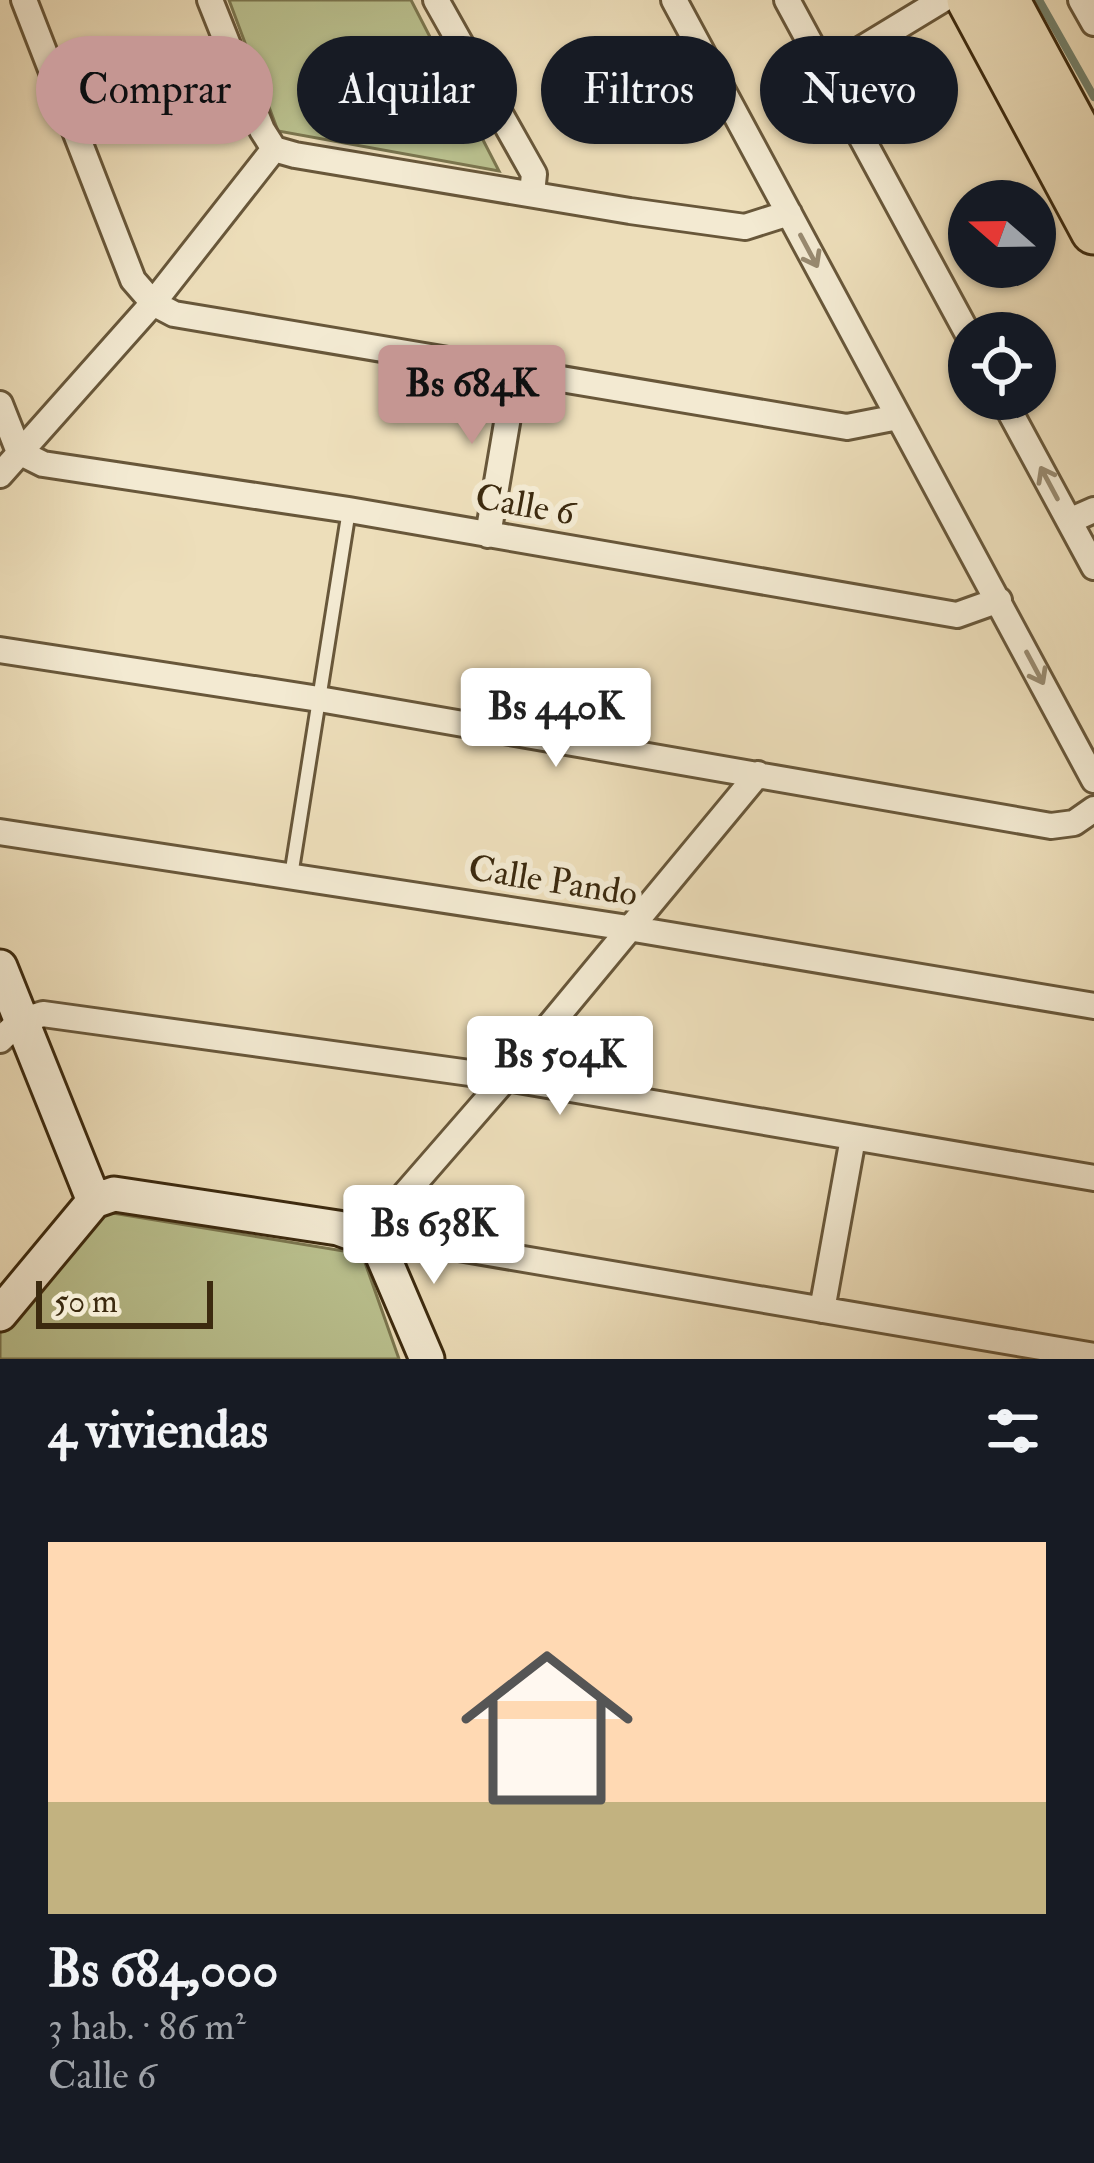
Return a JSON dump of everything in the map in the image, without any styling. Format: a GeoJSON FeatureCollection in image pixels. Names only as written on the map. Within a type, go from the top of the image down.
{"type":"FeatureCollection","features":[{"type":"Feature","properties":{"kind":"highway"},"geometry":{"type":"LineString","coordinates":[[970,0],[1094,231]]}},
{"type":"Feature","properties":{"kind":"highway"},"geometry":{"type":"LineString","coordinates":[[1006,0],[1094,163]]}},
{"type":"Feature","properties":{"kind":"street"},"geometry":{"type":"LineString","coordinates":[[24,0],[133,280],[153,303],[174,314],[848,427],[898,417]]}},
{"type":"Feature","properties":{"kind":"street"},"geometry":{"type":"LineString","coordinates":[[211,0],[262,130],[274,149],[630,211],[745,226],[789,213]]}},
{"type":"Feature","properties":{"kind":"street"},"geometry":{"type":"LineString","coordinates":[[436,0],[534,174],[532,193]]}},
{"type":"Feature","properties":{"kind":"street"},"geometry":{"type":"LineString","coordinates":[[674,0],[1094,780]]}},
{"type":"Feature","properties":{"kind":"street"},"geometry":{"type":"LineString","coordinates":[[787,0],[806,36]]}},
{"type":"Feature","properties":{"kind":"street"},"geometry":{"type":"LineString","coordinates":[[883,36],[942,0]]}},
{"type":"Feature","properties":{"kind":"street"},"geometry":{"type":"LineString","coordinates":[[1081,0],[1094,23]]}},
{"type":"Feature","properties":{"kind":"street"},"geometry":{"type":"LineString","coordinates":[[865,144],[956,312]]}},
{"type":"Feature","properties":{"kind":"street"},"geometry":{"type":"LineString","coordinates":[[0,475],[153,303],[274,149]]}},
{"type":"Feature","properties":{"kind":"street"},"geometry":{"type":"LineString","coordinates":[[488,535],[516,370]]}},
{"type":"Feature","properties":{"kind":"street"},"geometry":{"type":"LineString","coordinates":[[0,404],[19,452]]}},
{"type":"Feature","properties":{"kind":"street"},"geometry":{"type":"LineString","coordinates":[[1014,420],[1094,567]]}},
{"type":"Feature","properties":{"kind":"street","name":"Calle 6"},"geometry":{"type":"LineString","coordinates":[[19,452],[43,464],[349,510],[957,615],[999,600]]}},
{"type":"Feature","properties":{"kind":"street"},"geometry":{"type":"LineString","coordinates":[[1069,521],[1094,510]]}},
{"type":"Feature","properties":{"kind":"street"},"geometry":{"type":"LineString","coordinates":[[0,650],[319,699],[1051,826],[1074,823],[1094,809]]}},
{"type":"Feature","properties":{"kind":"street"},"geometry":{"type":"LineString","coordinates":[[427,1359],[377,1242],[392,1209],[758,774]]}},
{"type":"Feature","properties":{"kind":"street","name":"Calle Pando"},"geometry":{"type":"LineString","coordinates":[[0,832],[628,928],[1094,1006]]}},
{"type":"Feature","properties":{"kind":"street"},"geometry":{"type":"LineString","coordinates":[[0,967],[10,1030],[94,1201]]}},
{"type":"Feature","properties":{"kind":"street"},"geometry":{"type":"LineString","coordinates":[[10,1030],[43,1014],[506,1078],[1094,1178]]}},
{"type":"Feature","properties":{"kind":"street"},"geometry":{"type":"LineString","coordinates":[[822,1310],[853,1138]]}},
{"type":"Feature","properties":{"kind":"street"},"geometry":{"type":"LineString","coordinates":[[0,1314],[94,1201],[113,1194],[338,1228],[377,1242],[406,1239],[1094,1356]]}},
{"type":"Feature","properties":{"kind":"lane"},"geometry":{"type":"LineString","coordinates":[[291,877],[349,510]]}},
{"type":"Feature","properties":{"kind":"green space"},"geometry":{"type":"Polygon","coordinates":[[[229,0],[411,0],[430,36],[297,36],[297,134],[278,131],[273,118],[273,36],[242,36],[229,0]]]}},
{"type":"Feature","properties":{"kind":"green space"},"geometry":{"type":"Polygon","coordinates":[[[350,144],[485,144],[499,171],[350,144]]]}},
{"type":"Feature","properties":{"kind":"green space"},"geometry":{"type":"Polygon","coordinates":[[[94,1210],[362,1254],[399,1359],[0,1359],[0,1329],[94,1210]]]}},
{"type":"Feature","properties":{"kind":"waterway"},"geometry":{"type":"LineString","coordinates":[[1039,0],[1094,97]]}}]}
